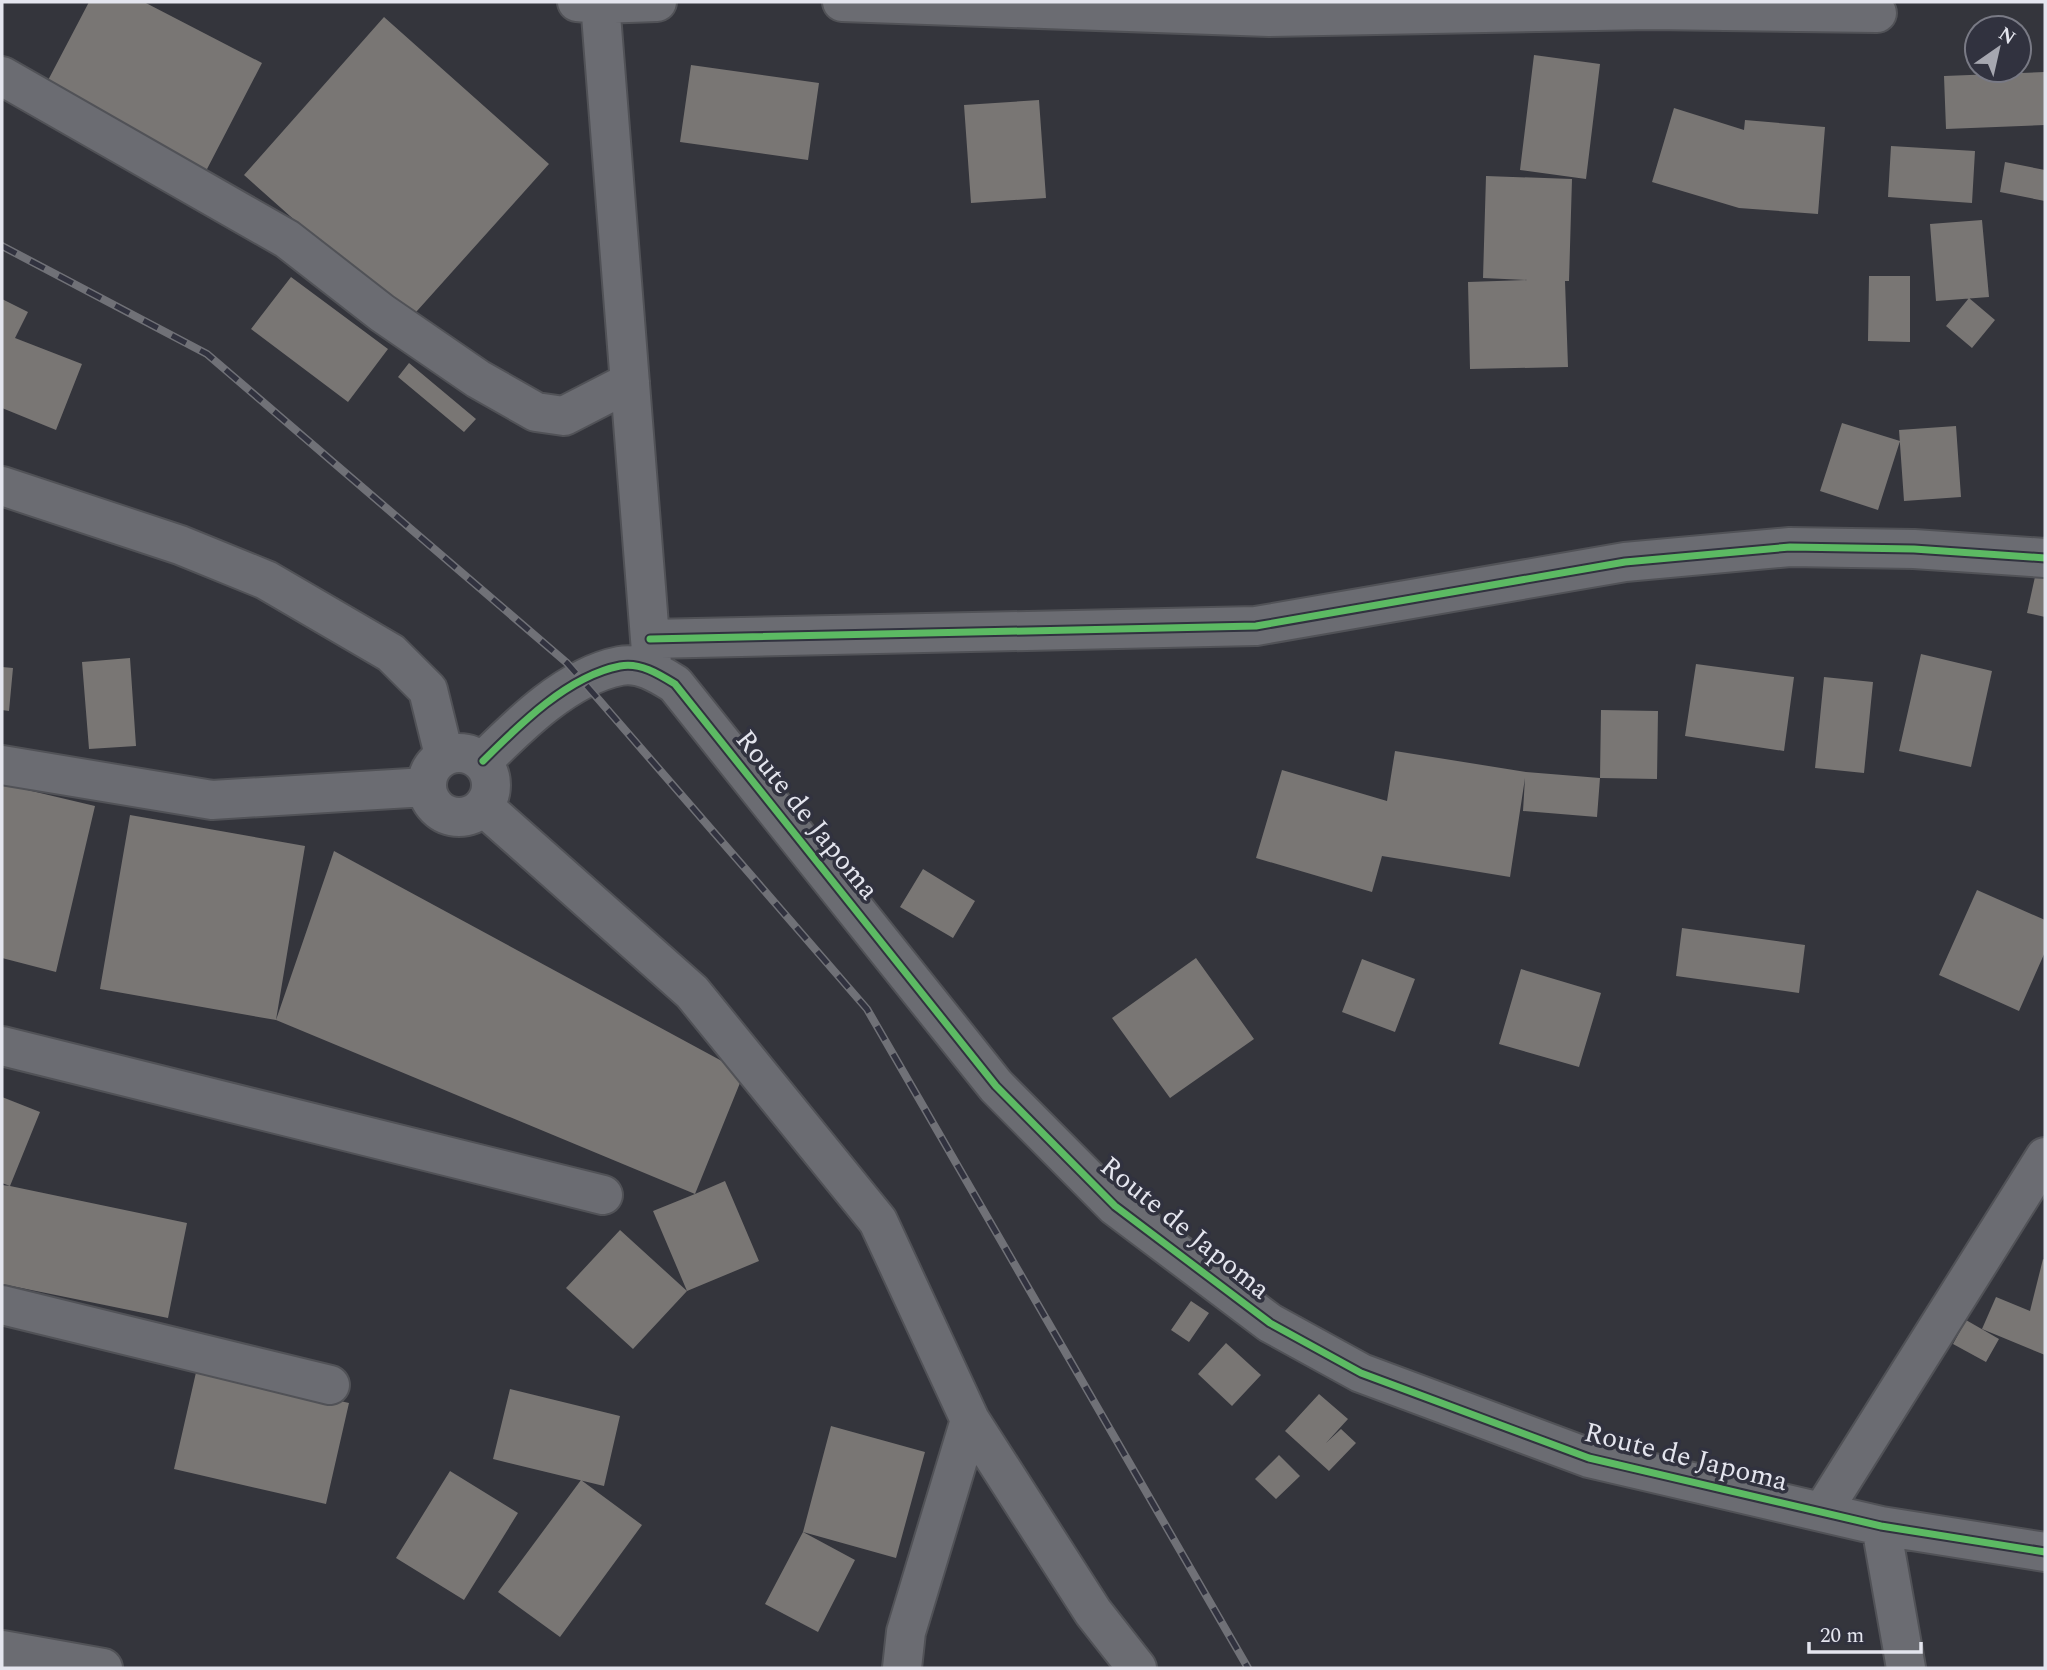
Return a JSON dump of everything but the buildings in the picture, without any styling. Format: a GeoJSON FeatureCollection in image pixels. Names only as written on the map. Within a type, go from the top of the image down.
{"type":"FeatureCollection","features":[{"type":"Feature","properties":{"kind":"street"},"geometry":{"type":"LineString","coordinates":[[651,654],[630,382],[593,3],[657,2]]}},
{"type":"Feature","properties":{"kind":"street"},"geometry":{"type":"LineString","coordinates":[[842,2],[1269,17],[1651,10],[1877,13]]}},
{"type":"Feature","properties":{"kind":"street"},"geometry":{"type":"LineString","coordinates":[[2,76],[286,239],[382,313],[467,372],[536,412],[564,416],[630,382]]}},
{"type":"Feature","properties":{"kind":"street"},"geometry":{"type":"LineString","coordinates":[[2,486],[180,545],[265,580],[391,653],[428,690],[435,771],[433,805],[448,816],[468,817],[484,807],[492,784],[483,761],[465,752],[435,771],[212,800],[2,765]]}},
{"type":"Feature","properties":{"kind":"street"},"geometry":{"type":"LineString","coordinates":[[483,761],[521,723],[580,681],[651,654],[1256,625],[1625,562],[1790,547],[1913,549],[2045,558]]}},
{"type":"Feature","properties":{"kind":"street","name":"Route de Japoma"},"geometry":{"type":"LineString","coordinates":[[651,654],[996,1086],[1115,1206],[1270,1323],[1361,1373],[1589,1458],[1881,1526],[2045,1552]]}},
{"type":"Feature","properties":{"kind":"street"},"geometry":{"type":"LineString","coordinates":[[484,807],[692,992],[878,1221],[970,1420],[1093,1612],[1137,1668]]}},
{"type":"Feature","properties":{"kind":"street"},"geometry":{"type":"LineString","coordinates":[[2,1046],[603,1195]]}},
{"type":"Feature","properties":{"kind":"street"},"geometry":{"type":"LineString","coordinates":[[1822,1513],[2045,1157]]}},
{"type":"Feature","properties":{"kind":"street"},"geometry":{"type":"LineString","coordinates":[[2,1305],[330,1385]]}},
{"type":"Feature","properties":{"kind":"street"},"geometry":{"type":"LineString","coordinates":[[902,1668],[906,1633],[970,1420]]}},
{"type":"Feature","properties":{"kind":"street"},"geometry":{"type":"LineString","coordinates":[[1881,1526],[1906,1668]]}},
{"type":"Feature","properties":{"kind":"street"},"geometry":{"type":"LineString","coordinates":[[2,1650],[103,1668]]}},
{"type":"Feature","properties":{"kind":"railway"},"geometry":{"type":"LineString","coordinates":[[2,246],[207,354],[567,663],[867,1009],[1248,1668]]}},
{"type":"Feature","properties":{"kind":"cycle path"},"geometry":{"type":"LineString","coordinates":[[650,639],[1256,626],[1625,562],[1790,547],[1914,549],[2045,558]]}},
{"type":"Feature","properties":{"kind":"cycle path"},"geometry":{"type":"LineString","coordinates":[[483,761],[546,704],[582,680],[601,671],[627,665],[656,673],[675,684],[996,1086],[1115,1206],[1270,1323],[1361,1373],[1589,1458],[1881,1526],[2045,1552]]}}]}
